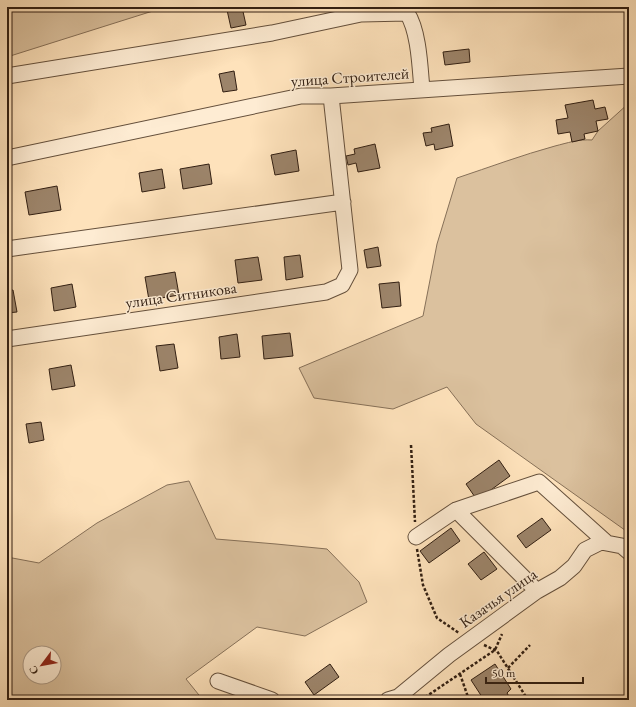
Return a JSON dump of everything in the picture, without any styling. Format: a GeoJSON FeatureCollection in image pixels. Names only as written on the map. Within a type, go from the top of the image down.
{"type":"FeatureCollection","features":[{"type":"Feature","properties":{"kind":"street"},"geometry":{"type":"LineString","coordinates":[[7,76],[272,33],[361,14],[407,13],[411,20],[418,55],[422,90]]}},
{"type":"Feature","properties":{"kind":"street","name":"улица Строителей"},"geometry":{"type":"LineString","coordinates":[[7,158],[301,96],[331,96],[629,76]]}},
{"type":"Feature","properties":{"kind":"street"},"geometry":{"type":"LineString","coordinates":[[7,250],[343,202],[331,96]]}},
{"type":"Feature","properties":{"kind":"street","name":"улица Ситникова"},"geometry":{"type":"LineString","coordinates":[[7,339],[326,292],[342,286],[350,270],[343,202]]}},
{"type":"Feature","properties":{"kind":"street"},"geometry":{"type":"LineString","coordinates":[[416,537],[456,510],[539,482],[607,543],[622,546],[629,552]]}},
{"type":"Feature","properties":{"kind":"street"},"geometry":{"type":"LineString","coordinates":[[456,510],[537,592]]}},
{"type":"Feature","properties":{"kind":"street","name":"Казачья улица"},"geometry":{"type":"LineString","coordinates":[[388,700],[398,697],[448,655],[475,642],[499,618],[560,578],[574,566],[585,550],[601,542],[607,543]]}},
{"type":"Feature","properties":{"kind":"street"},"geometry":{"type":"LineString","coordinates":[[218,681],[272,700]]}},
{"type":"Feature","properties":{"kind":"path"},"geometry":{"type":"LineString","coordinates":[[412,445],[416,537],[423,585],[437,618],[475,642],[497,651],[528,700]]}},
{"type":"Feature","properties":{"kind":"path"},"geometry":{"type":"LineString","coordinates":[[421,700],[495,650],[506,627],[499,618]]}},
{"type":"Feature","properties":{"kind":"path"},"geometry":{"type":"LineString","coordinates":[[508,668],[530,645]]}},
{"type":"Feature","properties":{"kind":"path"},"geometry":{"type":"LineString","coordinates":[[460,674],[469,700]]}},
{"type":"Feature","properties":{"kind":"shaded area"},"geometry":{"type":"Polygon","coordinates":[[[7,7],[173,7],[156,10],[7,57],[7,7]]]}},
{"type":"Feature","properties":{"kind":"shaded area"},"geometry":{"type":"Polygon","coordinates":[[[629,103],[629,533],[476,424],[447,387],[393,409],[314,398],[299,368],[423,316],[437,244],[457,178],[555,146],[578,141],[592,140],[598,131],[629,103]]]}},
{"type":"Feature","properties":{"kind":"shaded area"},"geometry":{"type":"Polygon","coordinates":[[[189,481],[216,539],[327,549],[359,582],[367,602],[305,636],[257,627],[186,679],[203,700],[7,700],[7,557],[39,563],[97,523],[167,485],[189,481]]]}},
{"type":"Feature","properties":{"kind":"building"},"geometry":{"type":"Polygon","coordinates":[[[242,7],[246,25],[231,28],[227,10],[242,7]]]}},
{"type":"Feature","properties":{"kind":"building"},"geometry":{"type":"Polygon","coordinates":[[[469,49],[470,62],[445,65],[443,52],[469,49]]]}},
{"type":"Feature","properties":{"kind":"building"},"geometry":{"type":"Polygon","coordinates":[[[234,71],[237,90],[223,92],[219,74],[234,71]]]}},
{"type":"Feature","properties":{"kind":"building"},"geometry":{"type":"Polygon","coordinates":[[[593,100],[595,109],[605,107],[608,119],[596,121],[598,131],[584,134],[585,139],[572,142],[570,132],[558,134],[556,120],[568,118],[565,105],[593,100]]]}},
{"type":"Feature","properties":{"kind":"building"},"geometry":{"type":"Polygon","coordinates":[[[449,124],[453,146],[435,150],[434,144],[426,146],[423,133],[432,132],[431,128],[449,124]]]}},
{"type":"Feature","properties":{"kind":"building"},"geometry":{"type":"Polygon","coordinates":[[[375,144],[380,168],[358,172],[356,163],[348,165],[346,156],[355,154],[354,149],[375,144]]]}},
{"type":"Feature","properties":{"kind":"building"},"geometry":{"type":"Polygon","coordinates":[[[296,150],[299,171],[275,175],[271,155],[296,150]]]}},
{"type":"Feature","properties":{"kind":"building"},"geometry":{"type":"Polygon","coordinates":[[[209,164],[212,184],[183,189],[180,169],[209,164]]]}},
{"type":"Feature","properties":{"kind":"building"},"geometry":{"type":"Polygon","coordinates":[[[162,169],[165,188],[142,192],[139,173],[162,169]]]}},
{"type":"Feature","properties":{"kind":"building"},"geometry":{"type":"Polygon","coordinates":[[[57,186],[61,210],[29,215],[25,192],[57,186]]]}},
{"type":"Feature","properties":{"kind":"building"},"geometry":{"type":"Polygon","coordinates":[[[378,247],[381,266],[367,268],[364,250],[378,247]]]}},
{"type":"Feature","properties":{"kind":"building"},"geometry":{"type":"Polygon","coordinates":[[[300,255],[303,277],[286,280],[284,257],[300,255]]]}},
{"type":"Feature","properties":{"kind":"building"},"geometry":{"type":"Polygon","coordinates":[[[258,257],[262,280],[238,283],[235,260],[258,257]]]}},
{"type":"Feature","properties":{"kind":"building"},"geometry":{"type":"Polygon","coordinates":[[[175,272],[179,295],[149,300],[145,277],[175,272]]]}},
{"type":"Feature","properties":{"kind":"building"},"geometry":{"type":"Polygon","coordinates":[[[399,282],[401,306],[382,308],[379,284],[399,282]]]}},
{"type":"Feature","properties":{"kind":"building"},"geometry":{"type":"Polygon","coordinates":[[[72,284],[76,307],[54,311],[51,288],[72,284]]]}},
{"type":"Feature","properties":{"kind":"building"},"geometry":{"type":"Polygon","coordinates":[[[13,290],[17,312],[7,313],[7,291],[13,290]]]}},
{"type":"Feature","properties":{"kind":"building"},"geometry":{"type":"Polygon","coordinates":[[[290,333],[293,356],[264,359],[262,336],[290,333]]]}},
{"type":"Feature","properties":{"kind":"building"},"geometry":{"type":"Polygon","coordinates":[[[237,334],[240,357],[221,359],[219,337],[237,334]]]}},
{"type":"Feature","properties":{"kind":"building"},"geometry":{"type":"Polygon","coordinates":[[[174,344],[178,368],[160,371],[156,346],[174,344]]]}},
{"type":"Feature","properties":{"kind":"building"},"geometry":{"type":"Polygon","coordinates":[[[71,365],[75,386],[52,390],[49,369],[71,365]]]}},
{"type":"Feature","properties":{"kind":"building"},"geometry":{"type":"Polygon","coordinates":[[[41,422],[44,440],[29,443],[26,424],[41,422]]]}},
{"type":"Feature","properties":{"kind":"building"},"geometry":{"type":"Polygon","coordinates":[[[499,460],[510,476],[477,500],[466,484],[499,460]]]}},
{"type":"Feature","properties":{"kind":"building"},"geometry":{"type":"Polygon","coordinates":[[[542,518],[551,530],[526,548],[517,536],[542,518]]]}},
{"type":"Feature","properties":{"kind":"building"},"geometry":{"type":"Polygon","coordinates":[[[451,528],[460,541],[429,563],[420,551],[451,528]]]}},
{"type":"Feature","properties":{"kind":"building"},"geometry":{"type":"Polygon","coordinates":[[[484,552],[497,569],[481,580],[468,564],[484,552]]]}},
{"type":"Feature","properties":{"kind":"building"},"geometry":{"type":"Polygon","coordinates":[[[330,664],[339,677],[314,695],[305,682],[330,664]]]}},
{"type":"Feature","properties":{"kind":"building"},"geometry":{"type":"Polygon","coordinates":[[[495,664],[511,689],[507,693],[511,700],[484,700],[471,680],[495,664]]]}}]}
